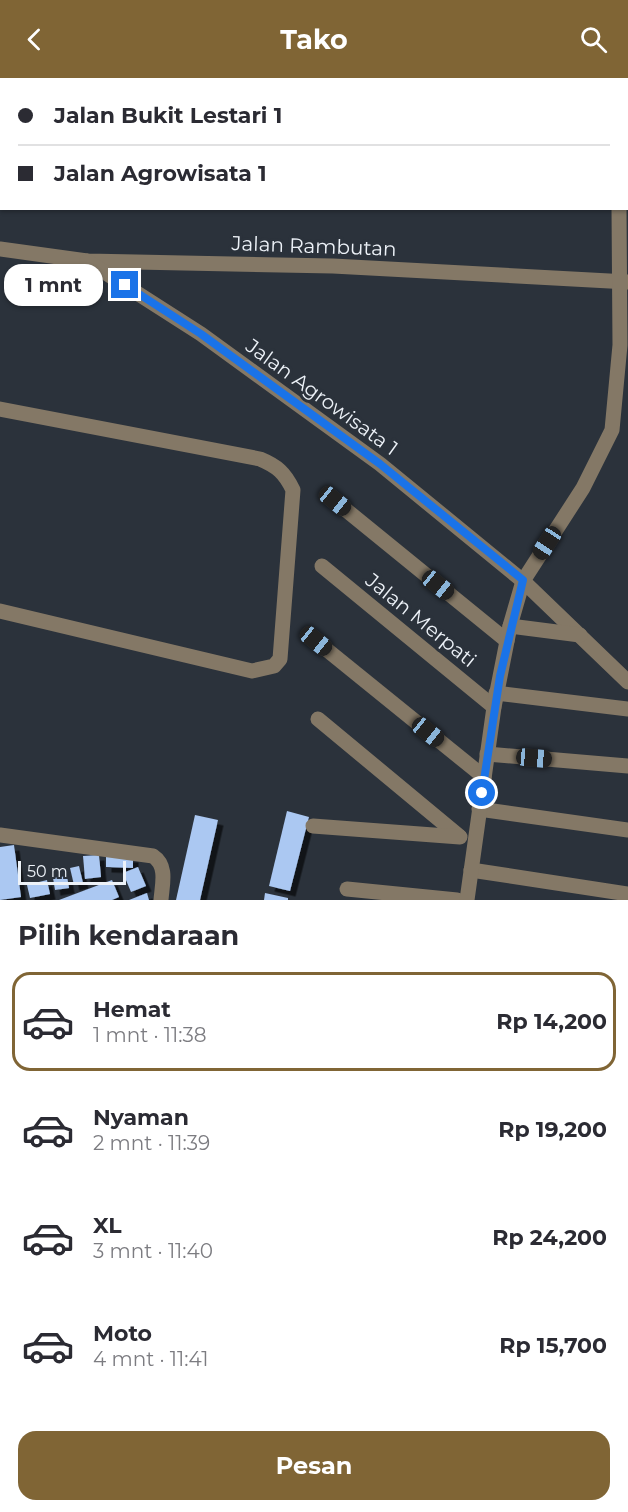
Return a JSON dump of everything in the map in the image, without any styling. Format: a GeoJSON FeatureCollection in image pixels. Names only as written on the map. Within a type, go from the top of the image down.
{"type":"FeatureCollection","features":[{"type":"Feature","properties":{"kind":"street"},"geometry":{"type":"LineString","coordinates":[[467,900],[495,700],[508,634],[523,580],[583,488],[612,430],[618,385],[624,282],[619,210]]}},
{"type":"Feature","properties":{"kind":"street","name":"Jalan Rambutan"},"geometry":{"type":"LineString","coordinates":[[0,249],[87,261],[333,266],[624,282]]}},
{"type":"Feature","properties":{"kind":"street","name":"Jalan Agrowisata 1"},"geometry":{"type":"LineString","coordinates":[[87,261],[201,334],[380,464],[523,580],[580,635],[625,673]]}},
{"type":"Feature","properties":{"kind":"street"},"geometry":{"type":"LineString","coordinates":[[0,409],[260,459],[275,465],[286,475],[293,490],[280,659],[274,666],[252,671],[0,611]]}},
{"type":"Feature","properties":{"kind":"street"},"geometry":{"type":"LineString","coordinates":[[335,501],[508,634],[580,635]]}},
{"type":"Feature","properties":{"kind":"street","name":"Jalan Merpati"},"geometry":{"type":"LineString","coordinates":[[322,566],[495,700]]}},
{"type":"Feature","properties":{"kind":"street"},"geometry":{"type":"LineString","coordinates":[[316,641],[484,777]]}},
{"type":"Feature","properties":{"kind":"street"},"geometry":{"type":"LineString","coordinates":[[495,700],[628,709]]}},
{"type":"Feature","properties":{"kind":"street"},"geometry":{"type":"LineString","coordinates":[[318,718],[459,836],[474,843]]}},
{"type":"Feature","properties":{"kind":"street"},"geometry":{"type":"LineString","coordinates":[[487,754],[628,766]]}},
{"type":"Feature","properties":{"kind":"street"},"geometry":{"type":"LineString","coordinates":[[479,809],[628,830]]}},
{"type":"Feature","properties":{"kind":"street"},"geometry":{"type":"LineString","coordinates":[[313,826],[459,836]]}},
{"type":"Feature","properties":{"kind":"street"},"geometry":{"type":"LineString","coordinates":[[0,835],[153,856],[158,859],[163,870],[161,900]]}},
{"type":"Feature","properties":{"kind":"street"},"geometry":{"type":"LineString","coordinates":[[471,870],[628,894]]}},
{"type":"Feature","properties":{"kind":"street"},"geometry":{"type":"LineString","coordinates":[[347,889],[458,900]]}},
{"type":"Feature","properties":{"kind":"building"},"geometry":{"type":"Polygon","coordinates":[[[287,811],[309,817],[290,891],[269,886],[287,811]]]}},
{"type":"Feature","properties":{"kind":"building"},"geometry":{"type":"Polygon","coordinates":[[[195,815],[218,820],[200,900],[176,900],[195,815]]]}},
{"type":"Feature","properties":{"kind":"building"},"geometry":{"type":"Polygon","coordinates":[[[14,845],[21,897],[0,900],[0,847],[14,845]]]}},
{"type":"Feature","properties":{"kind":"building"},"geometry":{"type":"Polygon","coordinates":[[[99,855],[101,877],[85,879],[83,856],[99,855]]]}},
{"type":"Feature","properties":{"kind":"building"},"geometry":{"type":"Polygon","coordinates":[[[106,856],[133,857],[133,868],[106,867],[106,856]]]}},
{"type":"Feature","properties":{"kind":"building"},"geometry":{"type":"Polygon","coordinates":[[[79,866],[83,883],[74,885],[70,868],[79,866]]]}},
{"type":"Feature","properties":{"kind":"building"},"geometry":{"type":"Polygon","coordinates":[[[138,867],[146,886],[131,892],[123,873],[138,867]]]}},
{"type":"Feature","properties":{"kind":"building"},"geometry":{"type":"Polygon","coordinates":[[[67,876],[69,888],[55,890],[53,878],[67,876]]]}},
{"type":"Feature","properties":{"kind":"building"},"geometry":{"type":"Polygon","coordinates":[[[47,880],[50,894],[30,898],[27,885],[47,880]]]}},
{"type":"Feature","properties":{"kind":"building"},"geometry":{"type":"Polygon","coordinates":[[[112,880],[119,897],[112,900],[59,900],[112,880]]]}},
{"type":"Feature","properties":{"kind":"building"},"geometry":{"type":"Polygon","coordinates":[[[147,893],[149,900],[129,900],[147,893]]]}},
{"type":"Feature","properties":{"kind":"building"},"geometry":{"type":"Polygon","coordinates":[[[265,893],[288,898],[288,900],[264,900],[265,893]]]}},
{"type":"Feature","properties":{"kind":"route"},"geometry":{"type":"LineString","coordinates":[[125,285],[201,334],[380,464],[523,580],[510,626],[494,707],[482,793]]}}]}
